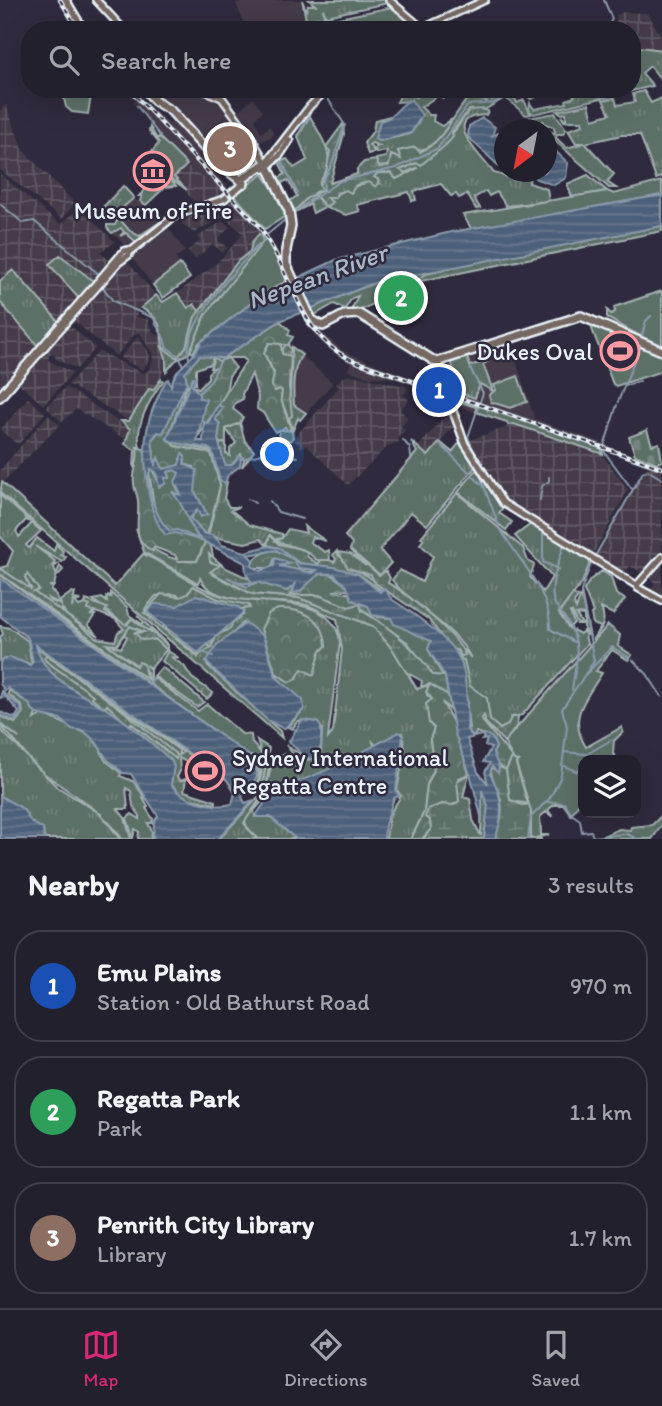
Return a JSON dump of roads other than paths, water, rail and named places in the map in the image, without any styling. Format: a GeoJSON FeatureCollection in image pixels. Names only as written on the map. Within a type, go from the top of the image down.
{"type":"FeatureCollection","features":[{"type":"Feature","properties":{"kind":"highway"},"geometry":{"type":"LineString","coordinates":[[65,0],[78,21]]}},
{"type":"Feature","properties":{"kind":"highway"},"geometry":{"type":"LineString","coordinates":[[154,98],[168,108],[217,162],[241,179],[265,166],[290,215],[285,253],[290,274],[316,326],[324,328],[345,317],[358,316],[438,362],[561,322],[587,317],[662,352]]}},
{"type":"Feature","properties":{"kind":"main road"},"geometry":{"type":"LineString","coordinates":[[96,0],[116,21]]}},
{"type":"Feature","properties":{"kind":"main road"},"geometry":{"type":"LineString","coordinates":[[434,21],[477,0]]}},
{"type":"Feature","properties":{"kind":"main road"},"geometry":{"type":"LineString","coordinates":[[436,21],[485,0]]}},
{"type":"Feature","properties":{"kind":"main road"},"geometry":{"type":"LineString","coordinates":[[390,3],[411,21]]}},
{"type":"Feature","properties":{"kind":"main road"},"geometry":{"type":"LineString","coordinates":[[220,98],[233,110],[265,166],[321,98]]}},
{"type":"Feature","properties":{"kind":"main road"},"geometry":{"type":"LineString","coordinates":[[0,396],[127,253],[176,215],[225,198],[241,179]]}},
{"type":"Feature","properties":{"kind":"main road"},"geometry":{"type":"LineString","coordinates":[[0,396],[64,325],[72,325],[71,317],[127,253]]}},
{"type":"Feature","properties":{"kind":"main road"},"geometry":{"type":"LineString","coordinates":[[438,362],[465,444],[503,503],[662,601]]}},
{"type":"Feature","properties":{"kind":"main road"},"geometry":{"type":"LineString","coordinates":[[638,586],[662,557]]}},
{"type":"Feature","properties":{"kind":"water"},"geometry":{"type":"Polygon","coordinates":[[[411,100],[422,115],[411,133],[379,141],[375,139],[380,121],[411,100]]]}},
{"type":"Feature","properties":{"kind":"water"},"geometry":{"type":"Polygon","coordinates":[[[482,118],[494,126],[494,162],[468,137],[469,126],[482,118]]]}},
{"type":"Feature","properties":{"kind":"water"},"geometry":{"type":"Polygon","coordinates":[[[557,153],[568,163],[566,178],[554,185],[545,182],[557,182],[557,153]]]}},
{"type":"Feature","properties":{"kind":"water","name":"Nepean River"},"geometry":{"type":"Polygon","coordinates":[[[662,195],[662,226],[374,283],[280,321],[223,358],[199,356],[185,373],[187,382],[163,433],[158,432],[152,439],[155,466],[158,458],[163,469],[179,465],[182,453],[185,456],[184,464],[197,470],[195,492],[207,514],[201,517],[197,510],[190,518],[203,533],[214,536],[222,545],[245,552],[268,546],[280,548],[299,563],[334,567],[358,574],[380,592],[383,588],[393,600],[431,627],[449,644],[463,669],[467,696],[467,730],[473,737],[481,735],[485,734],[492,738],[496,747],[493,753],[499,767],[498,773],[492,767],[490,774],[498,790],[501,805],[495,839],[484,839],[488,806],[482,790],[482,820],[471,777],[455,734],[445,676],[428,649],[431,641],[394,624],[391,618],[372,615],[368,606],[352,600],[347,587],[334,574],[319,574],[299,592],[292,593],[296,583],[287,591],[257,582],[247,587],[239,583],[252,583],[246,573],[245,563],[203,541],[175,533],[166,535],[154,515],[150,500],[145,454],[150,417],[166,380],[168,379],[171,386],[177,373],[194,355],[201,342],[263,294],[336,260],[451,232],[662,195]],[[151,469],[149,474],[150,491],[165,526],[170,531],[177,530],[201,540],[172,492],[181,495],[175,482],[179,473],[174,470],[168,472],[169,478],[165,478],[165,484],[159,487],[156,472],[151,469]],[[276,550],[248,555],[253,560],[252,566],[260,571],[274,566],[275,558],[290,563],[279,566],[313,573],[317,570],[299,568],[293,559],[276,550]],[[481,735],[467,739],[478,772],[488,784],[485,772],[490,763],[483,762],[491,748],[485,746],[487,739],[482,740],[484,737],[481,735]]]}},
{"type":"Feature","properties":{"kind":"water"},"geometry":{"type":"Polygon","coordinates":[[[193,377],[196,378],[192,386],[199,393],[199,398],[206,399],[197,441],[203,441],[204,422],[208,423],[218,405],[223,407],[215,419],[220,424],[218,440],[225,465],[232,465],[239,456],[241,459],[240,466],[228,475],[225,483],[220,480],[212,451],[167,439],[193,377]]]}},
{"type":"Feature","properties":{"kind":"water","name":"Sydney International Regatta Centre"},"geometry":{"type":"Polygon","coordinates":[[[0,578],[255,760],[257,777],[242,797],[245,803],[254,800],[218,839],[153,839],[154,822],[158,816],[131,774],[123,773],[107,759],[96,742],[84,731],[72,729],[60,719],[36,714],[29,704],[8,688],[3,693],[21,707],[22,713],[15,721],[0,715],[0,712],[15,718],[19,712],[6,697],[0,698],[3,688],[0,684],[0,661],[10,657],[30,665],[33,662],[28,638],[0,616],[0,578]],[[36,645],[47,668],[57,678],[116,715],[171,760],[174,766],[171,784],[182,795],[207,804],[232,804],[235,793],[227,780],[36,645]]]}},
{"type":"Feature","properties":{"kind":"water"},"geometry":{"type":"Polygon","coordinates":[[[196,595],[238,607],[244,612],[198,653],[147,612],[154,604],[177,606],[196,595]]]}},
{"type":"Feature","properties":{"kind":"water"},"geometry":{"type":"Polygon","coordinates":[[[246,623],[263,636],[276,677],[303,700],[304,709],[284,729],[267,720],[206,662],[217,645],[246,623]]]}},
{"type":"Feature","properties":{"kind":"water"},"geometry":{"type":"Polygon","coordinates":[[[302,720],[317,722],[321,727],[321,746],[316,760],[304,757],[289,741],[302,720]]]}},
{"type":"Feature","properties":{"kind":"water"},"geometry":{"type":"Polygon","coordinates":[[[399,732],[403,735],[396,791],[399,796],[394,798],[385,825],[384,839],[296,839],[270,817],[255,817],[275,788],[323,772],[399,732]]]}},
{"type":"Feature","properties":{"kind":"water"},"geometry":{"type":"Polygon","coordinates":[[[0,796],[23,809],[31,822],[43,829],[44,839],[0,839],[0,796]]]}},
{"type":"Feature","properties":{"kind":"waterway"},"geometry":{"type":"LineString","coordinates":[[604,0],[611,21]]}},
{"type":"Feature","properties":{"kind":"waterway"},"geometry":{"type":"LineString","coordinates":[[324,189],[323,179],[333,162],[345,125],[327,98]]}},
{"type":"Feature","properties":{"kind":"waterway"},"geometry":{"type":"LineString","coordinates":[[486,103],[488,98]]}},
{"type":"Feature","properties":{"kind":"waterway"},"geometry":{"type":"LineString","coordinates":[[291,214],[340,181],[396,168],[438,148],[468,105],[494,103],[501,98]]}},
{"type":"Feature","properties":{"kind":"waterway"},"geometry":{"type":"LineString","coordinates":[[137,106],[160,136]]}},
{"type":"Feature","properties":{"kind":"waterway"},"geometry":{"type":"LineString","coordinates":[[298,135],[308,117]]}},
{"type":"Feature","properties":{"kind":"waterway"},"geometry":{"type":"LineString","coordinates":[[295,139],[281,160],[297,192]]}},
{"type":"Feature","properties":{"kind":"waterway"},"geometry":{"type":"LineString","coordinates":[[272,169],[280,161]]}},
{"type":"Feature","properties":{"kind":"waterway"},"geometry":{"type":"LineString","coordinates":[[0,204],[23,223],[34,221],[100,275]]}},
{"type":"Feature","properties":{"kind":"waterway"},"geometry":{"type":"LineString","coordinates":[[262,239],[287,218]]}},
{"type":"Feature","properties":{"kind":"waterway"},"geometry":{"type":"LineString","coordinates":[[189,358],[189,344],[203,313],[226,281],[259,244]]}},
{"type":"Feature","properties":{"kind":"waterway"},"geometry":{"type":"LineString","coordinates":[[103,287],[113,301],[154,318],[166,347],[179,356],[183,366]]}},
{"type":"Feature","properties":{"kind":"waterway"},"geometry":{"type":"LineString","coordinates":[[642,335],[646,321],[651,316]]}},
{"type":"Feature","properties":{"kind":"waterway"},"geometry":{"type":"LineString","coordinates":[[618,402],[640,346]]}},
{"type":"Feature","properties":{"kind":"waterway"},"geometry":{"type":"LineString","coordinates":[[199,393],[210,382],[222,358]]}},
{"type":"Feature","properties":{"kind":"waterway"},"geometry":{"type":"LineString","coordinates":[[470,368],[483,393],[468,437],[475,454]]}},
{"type":"Feature","properties":{"kind":"waterway"},"geometry":{"type":"LineString","coordinates":[[624,386],[640,381]]}},
{"type":"Feature","properties":{"kind":"waterway"},"geometry":{"type":"LineString","coordinates":[[617,405],[603,450],[632,489]]}},
{"type":"Feature","properties":{"kind":"waterway"},"geometry":{"type":"LineString","coordinates":[[403,440],[410,448],[411,457]]}},
{"type":"Feature","properties":{"kind":"waterway"},"geometry":{"type":"LineString","coordinates":[[440,444],[470,473]]}},
{"type":"Feature","properties":{"kind":"waterway"},"geometry":{"type":"LineString","coordinates":[[241,459],[266,453],[298,457]]}},
{"type":"Feature","properties":{"kind":"waterway"},"geometry":{"type":"LineString","coordinates":[[478,471],[499,526]]}},
{"type":"Feature","properties":{"kind":"waterway"},"geometry":{"type":"LineString","coordinates":[[594,558],[643,472],[649,471],[662,479]]}},
{"type":"Feature","properties":{"kind":"waterway"},"geometry":{"type":"LineString","coordinates":[[472,475],[481,484]]}},
{"type":"Feature","properties":{"kind":"waterway"},"geometry":{"type":"LineString","coordinates":[[540,500],[542,486],[549,481],[549,477]]}},
{"type":"Feature","properties":{"kind":"waterway"},"geometry":{"type":"LineString","coordinates":[[248,499],[255,503]]}},
{"type":"Feature","properties":{"kind":"waterway"},"geometry":{"type":"LineString","coordinates":[[270,501],[278,512],[302,519]]}},
{"type":"Feature","properties":{"kind":"waterway"},"geometry":{"type":"LineString","coordinates":[[501,530],[540,590],[549,615],[550,629],[576,643],[577,655]]}},
{"type":"Feature","properties":{"kind":"waterway"},"geometry":{"type":"LineString","coordinates":[[543,532],[543,562],[558,569]]}},
{"type":"Feature","properties":{"kind":"waterway"},"geometry":{"type":"LineString","coordinates":[[564,544],[552,591],[555,604],[570,627],[576,643]]}},
{"type":"Feature","properties":{"kind":"waterway"},"geometry":{"type":"LineString","coordinates":[[528,839],[531,817],[550,798],[561,776],[567,726],[562,709],[594,661],[581,591],[592,561]]}},
{"type":"Feature","properties":{"kind":"waterway"},"geometry":{"type":"LineString","coordinates":[[585,675],[612,647],[630,658]]}},
{"type":"Feature","properties":{"kind":"waterway"},"geometry":{"type":"LineString","coordinates":[[202,652],[213,656]]}},
{"type":"Feature","properties":{"kind":"waterway"},"geometry":{"type":"LineString","coordinates":[[572,690],[577,657]]}},
{"type":"Feature","properties":{"kind":"waterway"},"geometry":{"type":"LineString","coordinates":[[633,660],[647,674],[662,697]]}},
{"type":"Feature","properties":{"kind":"waterway"},"geometry":{"type":"LineString","coordinates":[[150,682],[153,678]]}},
{"type":"Feature","properties":{"kind":"waterway"},"geometry":{"type":"LineString","coordinates":[[288,725],[296,730]]}},
{"type":"Feature","properties":{"kind":"waterway"},"geometry":{"type":"LineString","coordinates":[[564,752],[587,754],[611,740]]}},
{"type":"Feature","properties":{"kind":"waterway"},"geometry":{"type":"LineString","coordinates":[[320,754],[339,766]]}},
{"type":"Feature","properties":{"kind":"waterway"},"geometry":{"type":"LineString","coordinates":[[562,765],[578,770]]}},
{"type":"Feature","properties":{"kind":"waterway"},"geometry":{"type":"LineString","coordinates":[[272,783],[275,788]]}},
{"type":"Feature","properties":{"kind":"waterway"},"geometry":{"type":"LineString","coordinates":[[548,802],[564,803],[572,814]]}},
{"type":"Feature","properties":{"kind":"waterway"},"geometry":{"type":"LineString","coordinates":[[573,815],[580,820],[582,832],[591,831],[593,837],[627,834],[637,839]]}},
{"type":"Feature","properties":{"kind":"railway"},"geometry":{"type":"LineString","coordinates":[[60,0],[73,21]]}},
{"type":"Feature","properties":{"kind":"railway"},"geometry":{"type":"LineString","coordinates":[[138,98],[258,225],[270,243],[309,321],[337,352],[357,362],[662,468]]}},
{"type":"Feature","properties":{"kind":"place","name":"Penrith City Library"},"geometry":{"type":"Point","coordinates":[230,149]}},
{"type":"Feature","properties":{"kind":"place","name":"Museum of Fire"},"geometry":{"type":"Point","coordinates":[153,171]}},
{"type":"Feature","properties":{"kind":"place","name":"Regatta Park"},"geometry":{"type":"Point","coordinates":[401,298]}},
{"type":"Feature","properties":{"kind":"place","name":"Dukes Oval"},"geometry":{"type":"Point","coordinates":[620,351]}},
{"type":"Feature","properties":{"kind":"place","name":"Emu Plains"},"geometry":{"type":"Point","coordinates":[439,390]}},
{"type":"Feature","properties":{"kind":"place","name":"Sydney International Regatta Centre"},"geometry":{"type":"Point","coordinates":[205,771]}}]}
